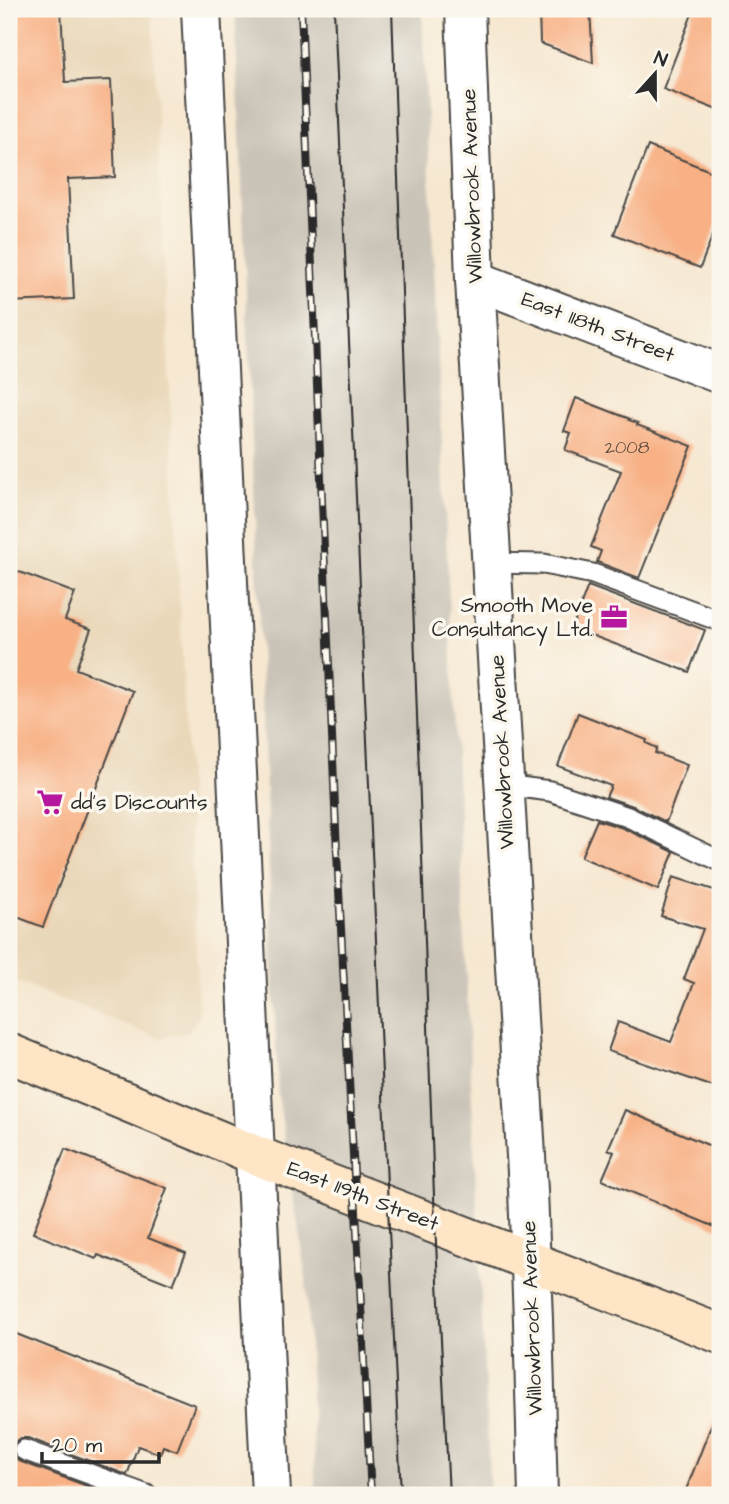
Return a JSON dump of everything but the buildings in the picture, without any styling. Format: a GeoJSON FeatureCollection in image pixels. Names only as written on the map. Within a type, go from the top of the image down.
{"type":"FeatureCollection","features":[{"type":"Feature","properties":{"kind":"street"},"geometry":{"type":"LineString","coordinates":[[201,9],[271,1495]]}},
{"type":"Feature","properties":{"kind":"street","name":"Willowbrook Avenue"},"geometry":{"type":"LineString","coordinates":[[465,9],[475,280],[531,1261],[538,1495]]}},
{"type":"Feature","properties":{"kind":"street","name":"East 118th Street"},"geometry":{"type":"LineString","coordinates":[[475,280],[720,374]]}},
{"type":"Feature","properties":{"kind":"street","name":"East 119th Street"},"geometry":{"type":"LineString","coordinates":[[9,1053],[255,1155],[720,1334]]}},
{"type":"Feature","properties":{"kind":"lane"},"geometry":{"type":"LineString","coordinates":[[492,563],[544,564],[593,574],[720,621]]}},
{"type":"Feature","properties":{"kind":"lane"},"geometry":{"type":"LineString","coordinates":[[504,785],[551,791],[628,817],[720,861]]}},
{"type":"Feature","properties":{"kind":"lane"},"geometry":{"type":"LineString","coordinates":[[24,1450],[147,1495]]}},
{"type":"Feature","properties":{"kind":"shaded area"},"geometry":{"type":"Polygon","coordinates":[[[9,9],[152,9],[199,1017],[188,1032],[159,1038],[9,979],[9,9]]]}},
{"type":"Feature","properties":{"kind":"shaded area"},"geometry":{"type":"Polygon","coordinates":[[[235,9],[422,9],[490,1495],[316,1495],[306,1278],[278,1094],[235,9]]]}},
{"type":"Feature","properties":{"kind":"tram line"},"geometry":{"type":"LineString","coordinates":[[334,9],[401,1495]]}},
{"type":"Feature","properties":{"kind":"tram line"},"geometry":{"type":"LineString","coordinates":[[392,9],[435,1224],[449,1495]]}},
{"type":"Feature","properties":{"kind":"railway"},"geometry":{"type":"LineString","coordinates":[[301,9],[337,853],[371,1495]]}},
{"type":"Feature","properties":{"kind":"place","name":"Smooth Move Consultancy Ltd."},"geometry":{"type":"Point","coordinates":[614,617]}},
{"type":"Feature","properties":{"kind":"place","name":"dd's Discounts"},"geometry":{"type":"Point","coordinates":[50,802]}}]}
